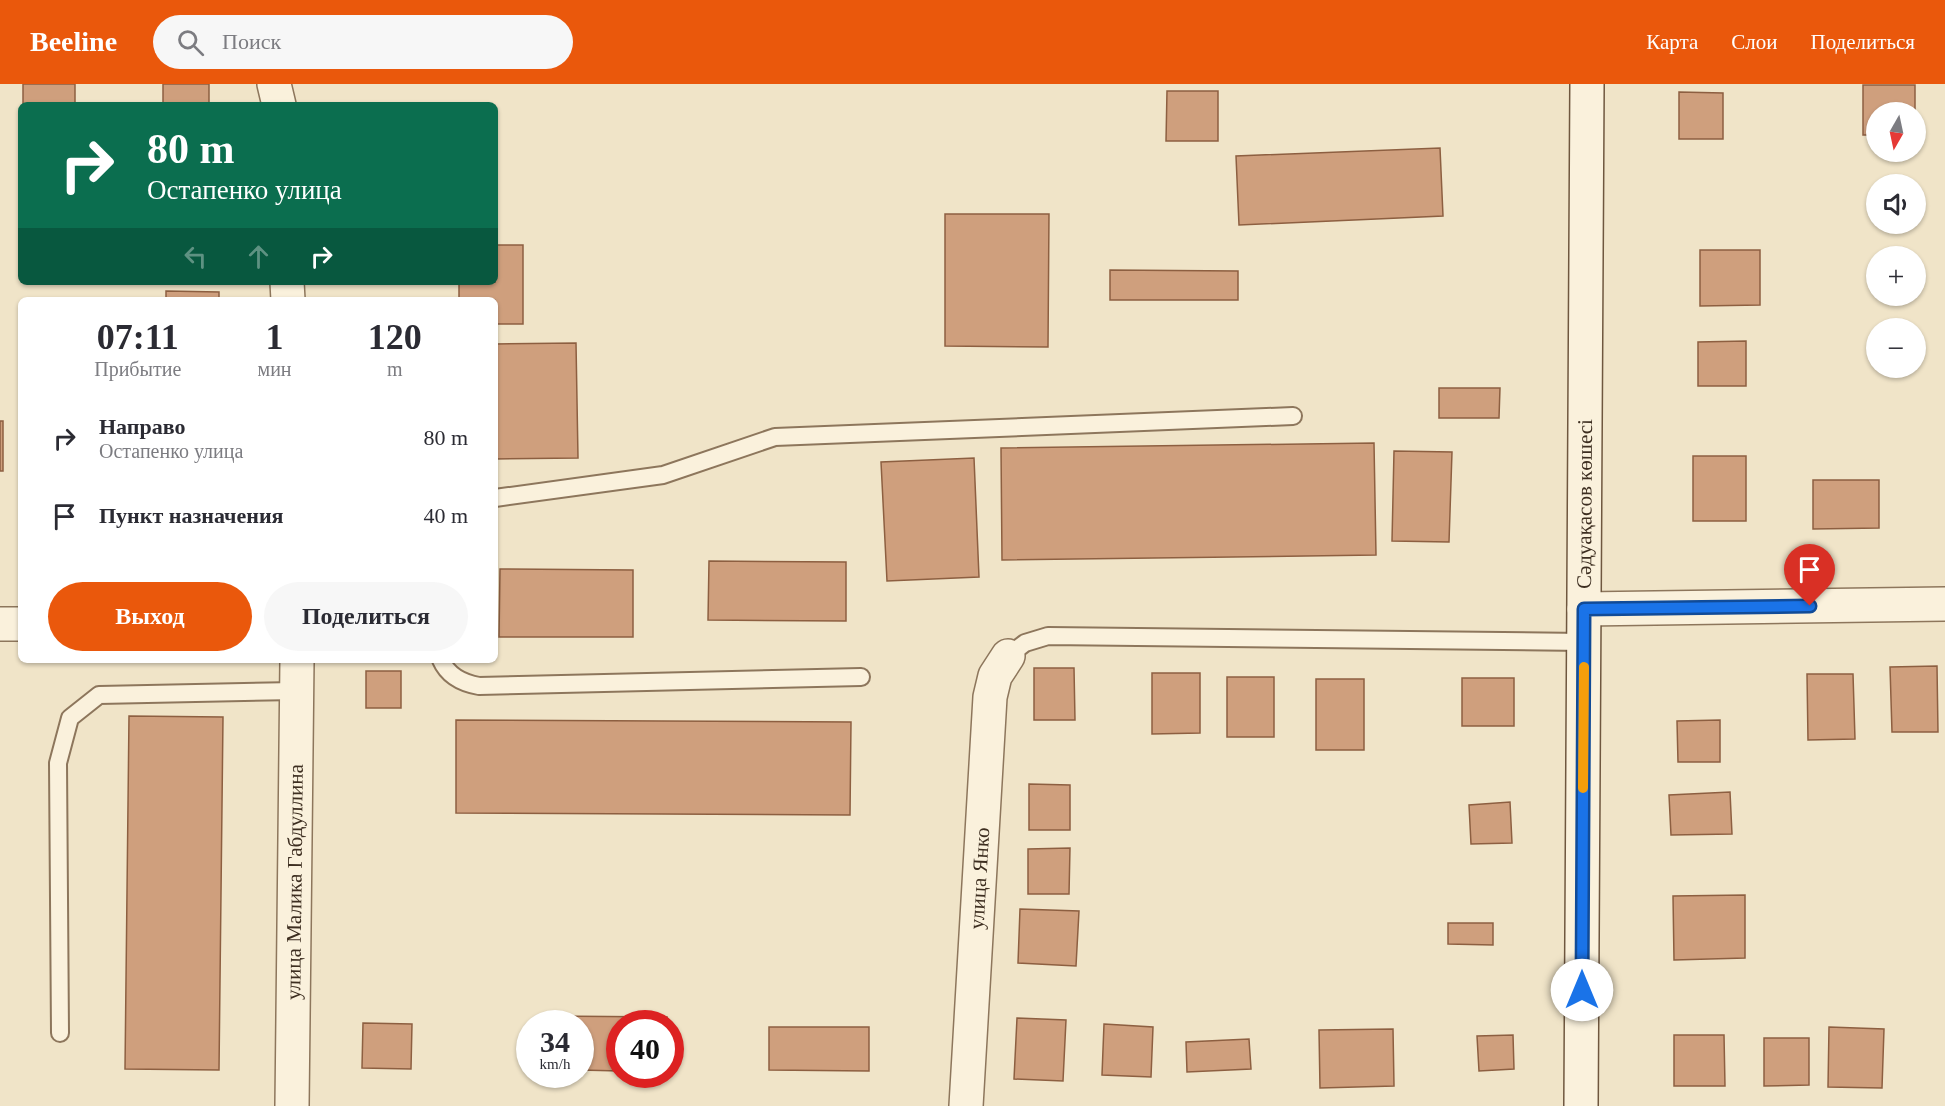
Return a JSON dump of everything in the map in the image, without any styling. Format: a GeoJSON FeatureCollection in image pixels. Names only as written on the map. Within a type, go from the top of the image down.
{"type":"FeatureCollection","features":[{"type":"Feature","properties":{"kind":"street"},"geometry":{"type":"LineString","coordinates":[[274,84],[278,102]]}},
{"type":"Feature","properties":{"kind":"street","name":"Сәдуақасов көшесі"},"geometry":{"type":"LineString","coordinates":[[1581,1106],[1587,84]]}},
{"type":"Feature","properties":{"kind":"street"},"geometry":{"type":"LineString","coordinates":[[1584,609],[1945,604]]}},
{"type":"Feature","properties":{"kind":"street"},"geometry":{"type":"LineString","coordinates":[[0,624],[18,624]]}},
{"type":"Feature","properties":{"kind":"street","name":"улица Янко"},"geometry":{"type":"LineString","coordinates":[[966,1106],[990,697],[995,676],[1008,656]]}},
{"type":"Feature","properties":{"kind":"street","name":"улица Малика Габдуллина"},"geometry":{"type":"LineString","coordinates":[[292,1106],[296,675]]}},
{"type":"Feature","properties":{"kind":"lane"},"geometry":{"type":"LineString","coordinates":[[498,498],[663,476],[775,437],[1293,416]]}},
{"type":"Feature","properties":{"kind":"lane"},"geometry":{"type":"LineString","coordinates":[[1008,656],[1025,643],[1048,636],[1584,642]]}},
{"type":"Feature","properties":{"kind":"lane"},"geometry":{"type":"LineString","coordinates":[[442,663],[453,676],[464,683],[478,686],[861,678]]}},
{"type":"Feature","properties":{"kind":"lane"},"geometry":{"type":"LineString","coordinates":[[60,1033],[58,763],[70,718],[99,695],[296,675]]}},
{"type":"Feature","properties":{"kind":"building"},"geometry":{"type":"Polygon","coordinates":[[[23,84],[75,84],[75,102],[23,102],[23,84]]]}},
{"type":"Feature","properties":{"kind":"building"},"geometry":{"type":"Polygon","coordinates":[[[163,84],[209,84],[209,102],[163,102],[163,84]]]}},
{"type":"Feature","properties":{"kind":"building"},"geometry":{"type":"Polygon","coordinates":[[[1863,85],[1915,85],[1915,102],[1866,102],[1866,135],[1863,135],[1863,85]]]}},
{"type":"Feature","properties":{"kind":"building"},"geometry":{"type":"Polygon","coordinates":[[[1167,91],[1218,91],[1218,141],[1166,141],[1167,91]]]}},
{"type":"Feature","properties":{"kind":"building"},"geometry":{"type":"Polygon","coordinates":[[[1679,92],[1723,93],[1723,139],[1679,139],[1679,92]]]}},
{"type":"Feature","properties":{"kind":"building"},"geometry":{"type":"Polygon","coordinates":[[[1440,148],[1443,216],[1239,225],[1236,156],[1440,148]]]}},
{"type":"Feature","properties":{"kind":"building"},"geometry":{"type":"Polygon","coordinates":[[[945,214],[1049,214],[1048,347],[945,346],[945,214]]]}},
{"type":"Feature","properties":{"kind":"building"},"geometry":{"type":"Polygon","coordinates":[[[498,245],[523,245],[523,324],[498,324],[498,297],[459,297],[459,285],[498,285],[498,245]]]}},
{"type":"Feature","properties":{"kind":"building"},"geometry":{"type":"Polygon","coordinates":[[[1700,250],[1760,250],[1760,305],[1700,306],[1700,250]]]}},
{"type":"Feature","properties":{"kind":"building"},"geometry":{"type":"Polygon","coordinates":[[[1110,270],[1238,271],[1238,300],[1110,300],[1110,270]]]}},
{"type":"Feature","properties":{"kind":"building"},"geometry":{"type":"Polygon","coordinates":[[[166,291],[219,292],[219,297],[166,297],[166,291]]]}},
{"type":"Feature","properties":{"kind":"building"},"geometry":{"type":"Polygon","coordinates":[[[1746,341],[1746,386],[1698,386],[1698,342],[1746,341]]]}},
{"type":"Feature","properties":{"kind":"building"},"geometry":{"type":"Polygon","coordinates":[[[576,343],[578,458],[498,459],[498,344],[576,343]]]}},
{"type":"Feature","properties":{"kind":"building"},"geometry":{"type":"Polygon","coordinates":[[[1439,388],[1500,388],[1499,418],[1439,418],[1439,388]]]}},
{"type":"Feature","properties":{"kind":"building"},"geometry":{"type":"Polygon","coordinates":[[[0,421],[3,421],[3,471],[0,471],[0,421]]]}},
{"type":"Feature","properties":{"kind":"building"},"geometry":{"type":"Polygon","coordinates":[[[1374,443],[1376,555],[1002,560],[1001,448],[1374,443]]]}},
{"type":"Feature","properties":{"kind":"building"},"geometry":{"type":"Polygon","coordinates":[[[1394,451],[1452,452],[1449,542],[1392,541],[1394,451]]]}},
{"type":"Feature","properties":{"kind":"building"},"geometry":{"type":"Polygon","coordinates":[[[1693,456],[1746,456],[1746,521],[1693,521],[1693,456]]]}},
{"type":"Feature","properties":{"kind":"building"},"geometry":{"type":"Polygon","coordinates":[[[974,458],[979,577],[887,581],[881,462],[974,458]]]}},
{"type":"Feature","properties":{"kind":"building"},"geometry":{"type":"Polygon","coordinates":[[[1813,480],[1879,480],[1879,528],[1813,529],[1813,480]]]}},
{"type":"Feature","properties":{"kind":"building"},"geometry":{"type":"Polygon","coordinates":[[[709,561],[846,562],[846,621],[708,620],[709,561]]]}},
{"type":"Feature","properties":{"kind":"building"},"geometry":{"type":"Polygon","coordinates":[[[500,569],[633,570],[633,637],[499,637],[500,569]]]}},
{"type":"Feature","properties":{"kind":"building"},"geometry":{"type":"Polygon","coordinates":[[[1937,666],[1938,732],[1892,732],[1890,667],[1937,666]]]}},
{"type":"Feature","properties":{"kind":"building"},"geometry":{"type":"Polygon","coordinates":[[[1034,668],[1074,668],[1075,720],[1034,720],[1034,668]]]}},
{"type":"Feature","properties":{"kind":"building"},"geometry":{"type":"Polygon","coordinates":[[[366,671],[401,671],[401,708],[366,708],[366,671]]]}},
{"type":"Feature","properties":{"kind":"building"},"geometry":{"type":"Polygon","coordinates":[[[1152,673],[1200,673],[1200,733],[1152,734],[1152,673]]]}},
{"type":"Feature","properties":{"kind":"building"},"geometry":{"type":"Polygon","coordinates":[[[1807,674],[1853,674],[1855,739],[1808,740],[1807,674]]]}},
{"type":"Feature","properties":{"kind":"building"},"geometry":{"type":"Polygon","coordinates":[[[1227,677],[1274,677],[1274,737],[1227,737],[1227,677]]]}},
{"type":"Feature","properties":{"kind":"building"},"geometry":{"type":"Polygon","coordinates":[[[1462,678],[1514,678],[1514,726],[1462,726],[1462,678]]]}},
{"type":"Feature","properties":{"kind":"building"},"geometry":{"type":"Polygon","coordinates":[[[1316,679],[1364,679],[1364,750],[1316,750],[1316,679]]]}},
{"type":"Feature","properties":{"kind":"building"},"geometry":{"type":"Polygon","coordinates":[[[129,716],[223,717],[219,1070],[125,1069],[129,716]]]}},
{"type":"Feature","properties":{"kind":"building"},"geometry":{"type":"Polygon","coordinates":[[[456,720],[851,722],[850,815],[456,813],[456,720]]]}},
{"type":"Feature","properties":{"kind":"building"},"geometry":{"type":"Polygon","coordinates":[[[1720,720],[1720,762],[1678,762],[1677,721],[1720,720]]]}},
{"type":"Feature","properties":{"kind":"building"},"geometry":{"type":"Polygon","coordinates":[[[1029,784],[1070,785],[1070,830],[1029,830],[1029,784]]]}},
{"type":"Feature","properties":{"kind":"building"},"geometry":{"type":"Polygon","coordinates":[[[1730,792],[1732,834],[1671,835],[1669,795],[1730,792]]]}},
{"type":"Feature","properties":{"kind":"building"},"geometry":{"type":"Polygon","coordinates":[[[1510,802],[1512,843],[1471,844],[1469,805],[1510,802]]]}},
{"type":"Feature","properties":{"kind":"building"},"geometry":{"type":"Polygon","coordinates":[[[1070,848],[1069,894],[1028,894],[1028,849],[1070,848]]]}},
{"type":"Feature","properties":{"kind":"building"},"geometry":{"type":"Polygon","coordinates":[[[1745,895],[1745,958],[1674,960],[1673,896],[1745,895]]]}},
{"type":"Feature","properties":{"kind":"building"},"geometry":{"type":"Polygon","coordinates":[[[1020,909],[1079,911],[1076,966],[1018,963],[1020,909]]]}},
{"type":"Feature","properties":{"kind":"building"},"geometry":{"type":"Polygon","coordinates":[[[1448,923],[1493,923],[1493,945],[1448,944],[1448,923]]]}},
{"type":"Feature","properties":{"kind":"building"},"geometry":{"type":"Polygon","coordinates":[[[594,1016],[606,1016],[606,1071],[594,1070],[594,1016]]]}},
{"type":"Feature","properties":{"kind":"building"},"geometry":{"type":"Polygon","coordinates":[[[1017,1018],[1066,1020],[1063,1081],[1014,1079],[1017,1018]]]}},
{"type":"Feature","properties":{"kind":"building"},"geometry":{"type":"Polygon","coordinates":[[[363,1023],[412,1024],[411,1069],[362,1068],[363,1023]]]}},
{"type":"Feature","properties":{"kind":"building"},"geometry":{"type":"Polygon","coordinates":[[[1104,1024],[1153,1027],[1151,1077],[1102,1075],[1104,1024]]]}},
{"type":"Feature","properties":{"kind":"building"},"geometry":{"type":"Polygon","coordinates":[[[769,1027],[869,1027],[869,1071],[769,1070],[769,1027]]]}},
{"type":"Feature","properties":{"kind":"building"},"geometry":{"type":"Polygon","coordinates":[[[1829,1027],[1884,1029],[1882,1088],[1828,1087],[1829,1027]]]}},
{"type":"Feature","properties":{"kind":"building"},"geometry":{"type":"Polygon","coordinates":[[[1393,1029],[1394,1086],[1320,1088],[1319,1030],[1393,1029]]]}},
{"type":"Feature","properties":{"kind":"building"},"geometry":{"type":"Polygon","coordinates":[[[1513,1035],[1514,1069],[1479,1071],[1477,1036],[1513,1035]]]}},
{"type":"Feature","properties":{"kind":"building"},"geometry":{"type":"Polygon","coordinates":[[[1674,1035],[1724,1035],[1725,1086],[1674,1086],[1674,1035]]]}},
{"type":"Feature","properties":{"kind":"building"},"geometry":{"type":"Polygon","coordinates":[[[1764,1038],[1809,1038],[1809,1085],[1764,1086],[1764,1038]]]}},
{"type":"Feature","properties":{"kind":"building"},"geometry":{"type":"Polygon","coordinates":[[[1249,1039],[1251,1069],[1187,1072],[1186,1042],[1249,1039]]]}},
{"type":"Feature","properties":{"kind":"slow traffic"},"geometry":{"type":"LineString","coordinates":[[1583,788],[1584,667]]}},
{"type":"Feature","properties":{"kind":"route"},"geometry":{"type":"LineString","coordinates":[[1582,990],[1584,609],[1810,606]]}}]}
